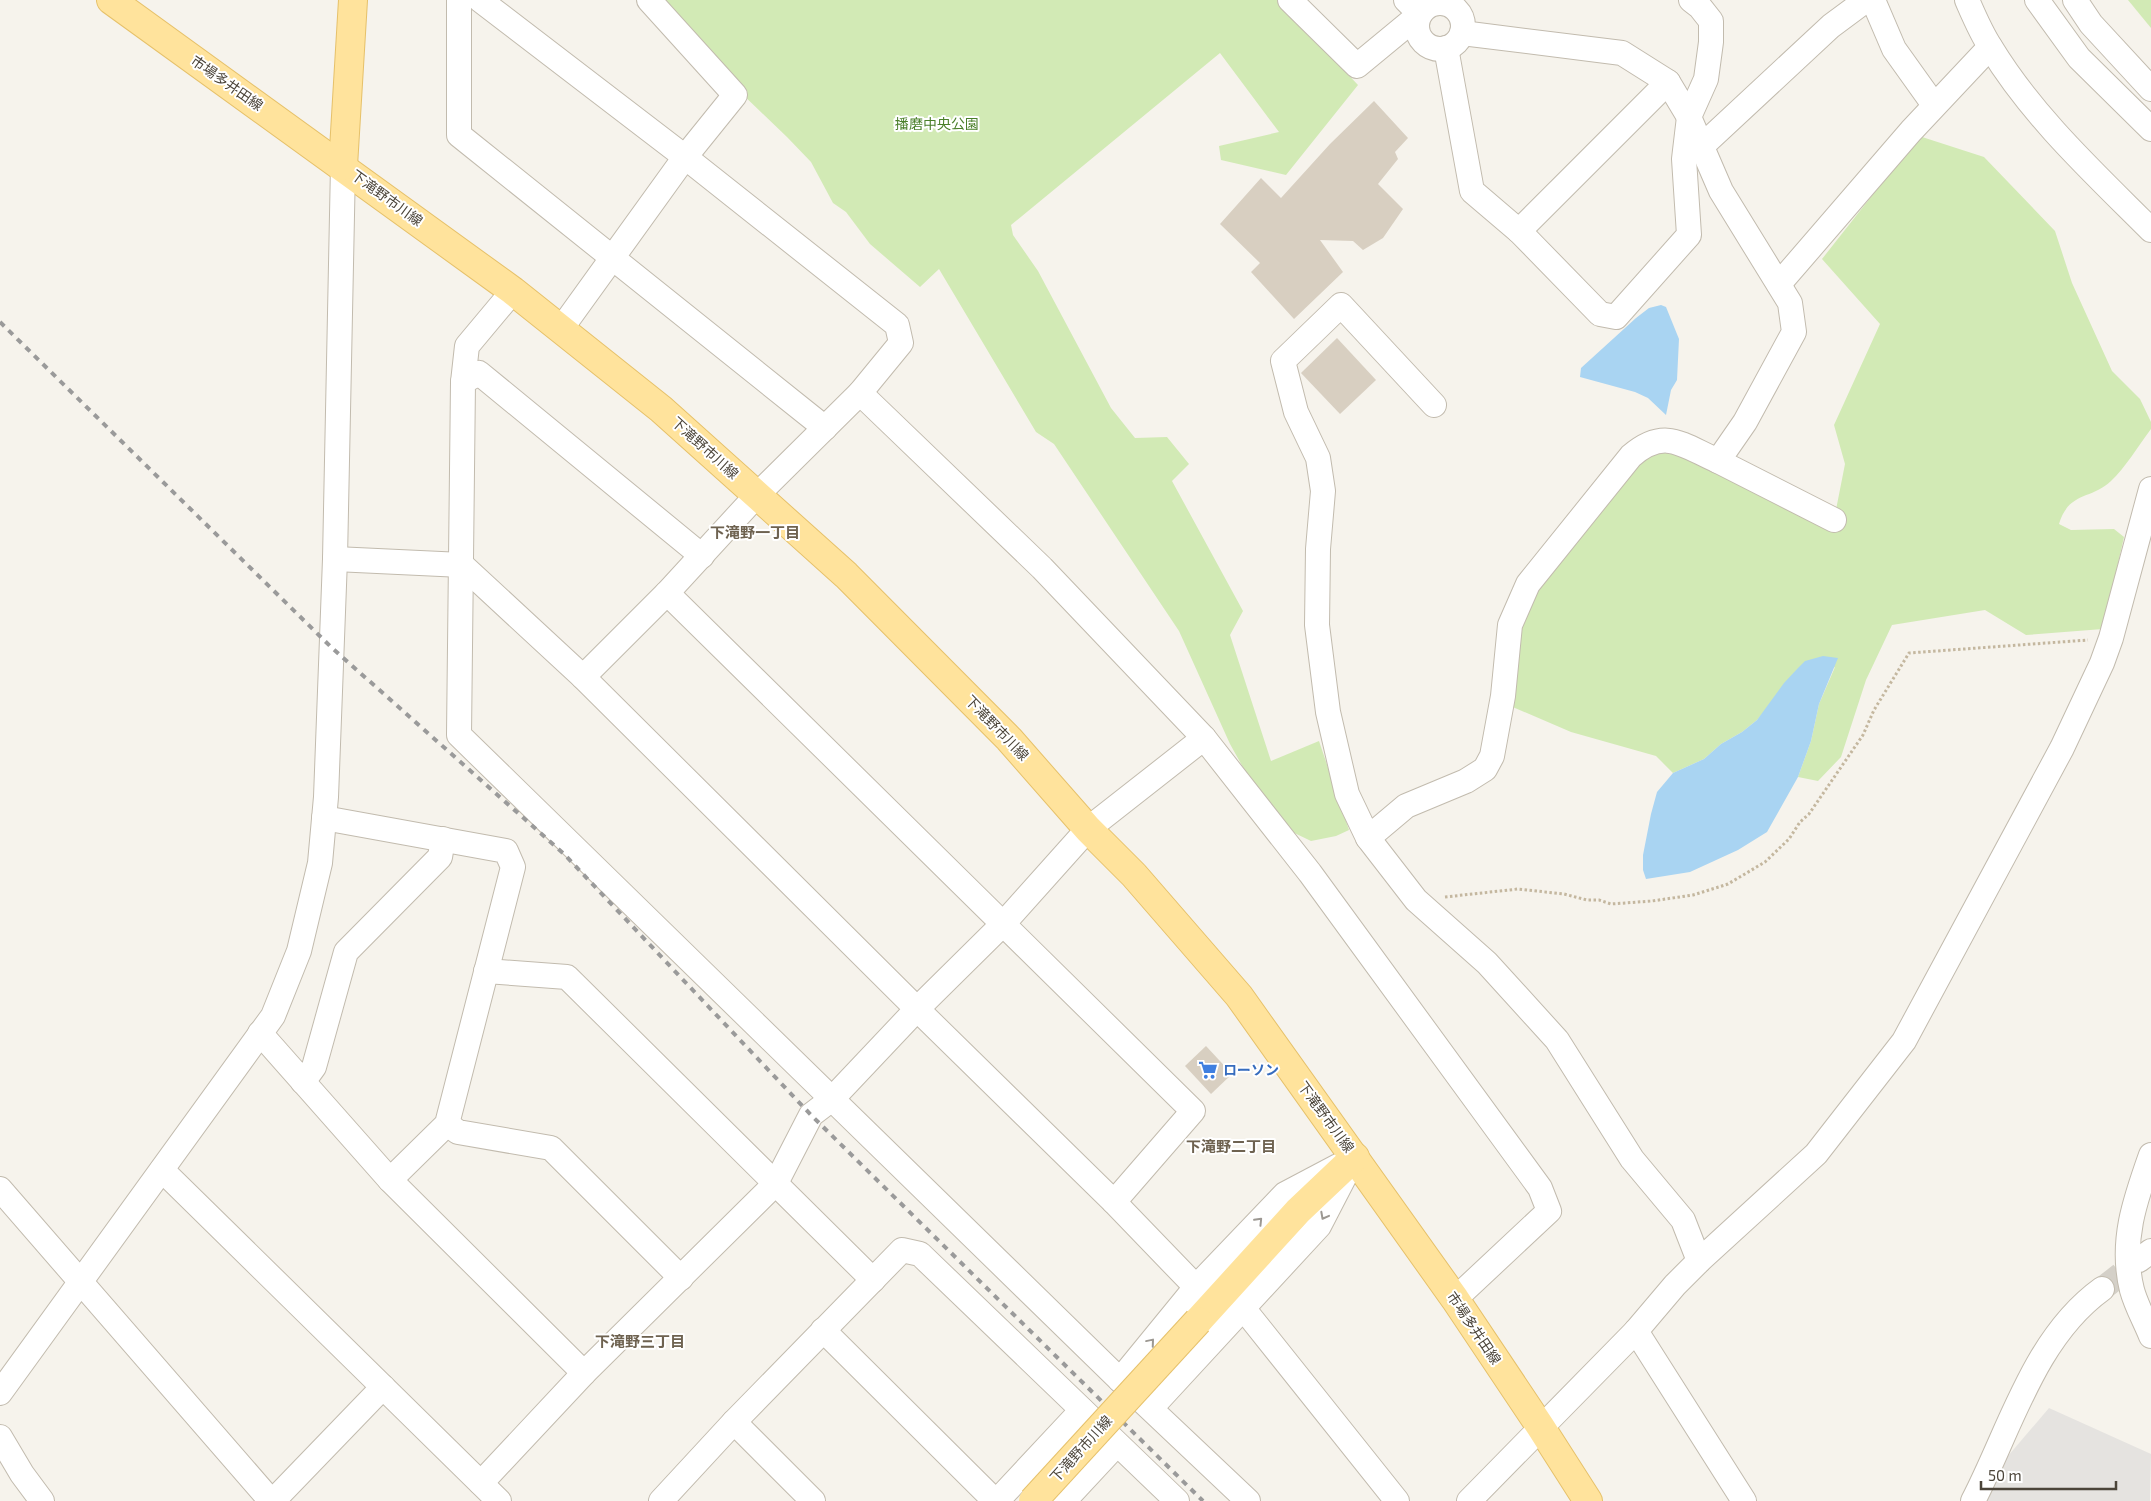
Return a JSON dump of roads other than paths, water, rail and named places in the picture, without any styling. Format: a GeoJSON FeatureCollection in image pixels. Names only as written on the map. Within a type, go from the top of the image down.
{"type":"FeatureCollection","features":[{"type":"Feature","properties":{"kind":"main road","name":"市場多井田線"},"geometry":{"type":"LineString","coordinates":[[111,0],[343,166]]}},
{"type":"Feature","properties":{"kind":"main road","name":"下滝野市川線"},"geometry":{"type":"LineString","coordinates":[[352,0],[343,166],[513,291],[662,409],[846,575],[1010,739],[1088,829],[1134,875],[1239,996],[1355,1157],[1298,1211],[1033,1501]]}},
{"type":"Feature","properties":{"kind":"main road","name":"市場多井田線"},"geometry":{"type":"LineString","coordinates":[[1355,1157],[1455,1299],[1588,1501]]}},
{"type":"Feature","properties":{"kind":"street"},"geometry":{"type":"LineString","coordinates":[[459,0],[459,135],[825,428]]}},
{"type":"Feature","properties":{"kind":"street"},"geometry":{"type":"LineString","coordinates":[[480,0],[685,157],[897,325],[901,343],[860,393],[757,495],[667,594],[583,677]]}},
{"type":"Feature","properties":{"kind":"street"},"geometry":{"type":"LineString","coordinates":[[561,328],[685,157],[735,96],[650,0]]}},
{"type":"Feature","properties":{"kind":"street"},"geometry":{"type":"LineString","coordinates":[[1290,0],[1357,66],[1413,7],[1429,6],[1441,2],[1451,6],[1459,13],[1463,23],[1454,41],[1472,192],[1519,231],[1600,314],[1616,317],[1689,235],[1684,159],[1689,117],[1706,79],[1711,42],[1711,21],[1700,7],[1691,0]]}},
{"type":"Feature","properties":{"kind":"street"},"geometry":{"type":"LineString","coordinates":[[1702,146],[1831,26],[1866,0]]}},
{"type":"Feature","properties":{"kind":"street"},"geometry":{"type":"LineString","coordinates":[[1872,0],[1894,49],[1934,105]]}},
{"type":"Feature","properties":{"kind":"street"},"geometry":{"type":"LineString","coordinates":[[1966,0],[1990,47],[2024,96],[2072,151],[2151,230]]}},
{"type":"Feature","properties":{"kind":"street"},"geometry":{"type":"LineString","coordinates":[[2037,0],[2079,58],[2151,130]]}},
{"type":"Feature","properties":{"kind":"street"},"geometry":{"type":"LineString","coordinates":[[2075,0],[2091,24],[2151,89]]}},
{"type":"Feature","properties":{"kind":"street"},"geometry":{"type":"LineString","coordinates":[[1413,7],[1418,32],[1422,41],[1437,49],[1454,41],[1622,53],[1668,82],[1689,117],[1721,191],[1790,303],[1794,332],[1745,422],[1718,461]]}},
{"type":"Feature","properties":{"kind":"street"},"geometry":{"type":"LineString","coordinates":[[1779,284],[1934,105],[1990,47]]}},
{"type":"Feature","properties":{"kind":"street"},"geometry":{"type":"LineString","coordinates":[[1519,231],[1668,82]]}},
{"type":"Feature","properties":{"kind":"street"},"geometry":{"type":"LineString","coordinates":[[0,1393],[272,1016],[299,951],[320,863],[324,818],[334,559],[343,166]]}},
{"type":"Feature","properties":{"kind":"street"},"geometry":{"type":"LineString","coordinates":[[513,291],[467,346],[463,382],[459,735],[1120,1380],[1248,1501]]}},
{"type":"Feature","properties":{"kind":"street"},"geometry":{"type":"LineString","coordinates":[[1434,405],[1341,305],[1283,361],[1296,412],[1318,458],[1323,491],[1318,558],[1317,625],[1328,712],[1347,794],[1368,838],[1416,900],[1487,963],[1557,1040],[1632,1159],[1683,1220],[1699,1261]]}},
{"type":"Feature","properties":{"kind":"street"},"geometry":{"type":"LineString","coordinates":[[463,382],[479,373],[702,556]]}},
{"type":"Feature","properties":{"kind":"street"},"geometry":{"type":"LineString","coordinates":[[860,393],[1042,568],[1204,738],[1310,873],[1540,1188],[1549,1212],[1455,1299]]}},
{"type":"Feature","properties":{"kind":"street"},"geometry":{"type":"LineString","coordinates":[[1368,838],[1406,806],[1466,780],[1485,769],[1492,756],[1502,704],[1510,625],[1528,584],[1631,456],[1645,444],[1668,439],[1718,461],[1834,520]]}},
{"type":"Feature","properties":{"kind":"street"},"geometry":{"type":"LineString","coordinates":[[1468,1501],[1540,1426],[1636,1331],[1675,1285],[1699,1261],[1816,1154],[1904,1040],[2062,748],[2111,638],[2151,489]]}},
{"type":"Feature","properties":{"kind":"street"},"geometry":{"type":"LineString","coordinates":[[334,559],[462,565],[583,677],[1114,1202],[1196,1287]]}},
{"type":"Feature","properties":{"kind":"street"},"geometry":{"type":"LineString","coordinates":[[667,594],[1194,1111],[1114,1202]]}},
{"type":"Feature","properties":{"kind":"street"},"geometry":{"type":"LineString","coordinates":[[481,1482],[584,1374],[776,1183],[811,1115],[832,1099],[917,1009],[1004,923],[1088,829],[1204,738]]}},
{"type":"Feature","properties":{"kind":"street"},"geometry":{"type":"LineString","coordinates":[[324,818],[506,850],[512,867],[447,1124],[390,1180]]}},
{"type":"Feature","properties":{"kind":"street"},"geometry":{"type":"LineString","coordinates":[[303,1082],[314,1067],[346,952],[440,857],[443,839]]}},
{"type":"Feature","properties":{"kind":"street"},"geometry":{"type":"LineString","coordinates":[[486,971],[567,977],[873,1280]]}},
{"type":"Feature","properties":{"kind":"street"},"geometry":{"type":"LineString","coordinates":[[260,1033],[390,1180],[584,1374]]}},
{"type":"Feature","properties":{"kind":"street"},"geometry":{"type":"LineString","coordinates":[[447,1124],[458,1132],[550,1148],[681,1278]]}},
{"type":"Feature","properties":{"kind":"street"},"geometry":{"type":"LineString","coordinates":[[2151,1156],[2133,1204],[2127,1240],[2129,1275],[2133,1292],[2151,1336]]}},
{"type":"Feature","properties":{"kind":"street"},"geometry":{"type":"LineString","coordinates":[[1120,1380],[1196,1287],[1285,1194],[1355,1157]]}},
{"type":"Feature","properties":{"kind":"street"},"geometry":{"type":"LineString","coordinates":[[1151,1408],[1318,1226],[1355,1157]]}},
{"type":"Feature","properties":{"kind":"street"},"geometry":{"type":"LineString","coordinates":[[162,1170],[499,1501]]}},
{"type":"Feature","properties":{"kind":"street"},"geometry":{"type":"LineString","coordinates":[[0,1189],[272,1501],[383,1387]]}},
{"type":"Feature","properties":{"kind":"street"},"geometry":{"type":"LineString","coordinates":[[662,1501],[734,1422],[902,1250],[920,1254],[1177,1501]]}},
{"type":"Feature","properties":{"kind":"street"},"geometry":{"type":"LineString","coordinates":[[1976,1495],[2024,1387],[2064,1326],[2082,1304],[2102,1289]]}},
{"type":"Feature","properties":{"kind":"street"},"geometry":{"type":"LineString","coordinates":[[1244,1308],[1397,1501]]}},
{"type":"Feature","properties":{"kind":"street"},"geometry":{"type":"LineString","coordinates":[[823,1330],[996,1501],[1082,1410]]}},
{"type":"Feature","properties":{"kind":"street"},"geometry":{"type":"LineString","coordinates":[[1636,1331],[1744,1501]]}},
{"type":"Feature","properties":{"kind":"street"},"geometry":{"type":"LineString","coordinates":[[734,1422],[813,1501]]}},
{"type":"Feature","properties":{"kind":"street"},"geometry":{"type":"LineString","coordinates":[[0,1436],[22,1474],[42,1501]]}},
{"type":"Feature","properties":{"kind":"street"},"geometry":{"type":"LineString","coordinates":[[1064,1501],[1117,1444]]}},
{"type":"Feature","properties":{"kind":"water"},"geometry":{"type":"Polygon","coordinates":[[[1661,305],[1666,307],[1679,339],[1677,380],[1671,390],[1666,415],[1648,398],[1635,392],[1580,377],[1581,368],[1636,318],[1649,308],[1661,305]]]}},
{"type":"Feature","properties":{"kind":"water"},"geometry":{"type":"Polygon","coordinates":[[[1823,656],[1838,658],[1819,704],[1811,741],[1798,777],[1767,832],[1738,850],[1690,872],[1646,879],[1643,870],[1643,855],[1657,792],[1673,773],[1704,759],[1721,744],[1742,732],[1757,720],[1784,683],[1805,661],[1823,656]]]}},
{"type":"Feature","properties":{"kind":"tunnel"},"geometry":{"type":"LineString","coordinates":[[2102,1289],[2139,1260]]}},
{"type":"Feature","properties":{"kind":"railway"},"geometry":{"type":"LineString","coordinates":[[0,322],[331,647],[564,854],[811,1115],[1203,1501]]}},
{"type":"Feature","properties":{"kind":"place","name":"ローソン"},"geometry":{"type":"Point","coordinates":[1208,1070]}},
{"type":"Feature","properties":{"kind":"district","name":"下滝野一丁目"},"geometry":{"type":"Point","coordinates":[755,533]}},
{"type":"Feature","properties":{"kind":"district","name":"下滝野二丁目"},"geometry":{"type":"Point","coordinates":[1231,1147]}},
{"type":"Feature","properties":{"kind":"district","name":"下滝野三丁目"},"geometry":{"type":"Point","coordinates":[640,1342]}},
{"type":"Feature","properties":{"kind":"park label","name":"播磨中央公園"},"geometry":{"type":"Point","coordinates":[937,124]}}]}
